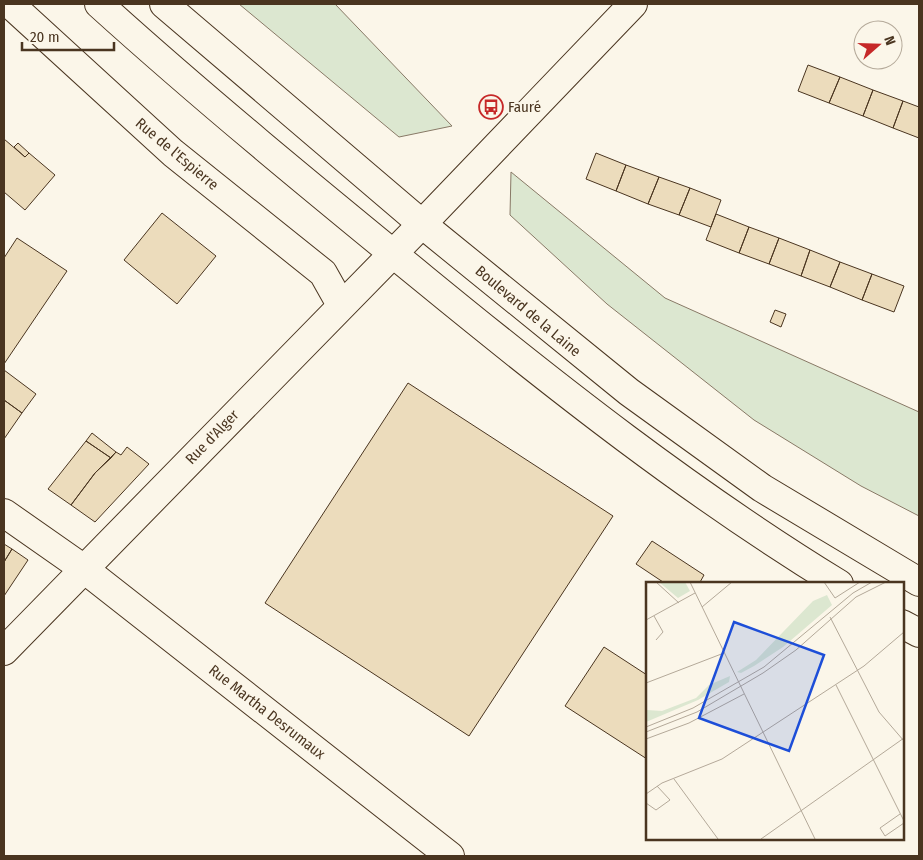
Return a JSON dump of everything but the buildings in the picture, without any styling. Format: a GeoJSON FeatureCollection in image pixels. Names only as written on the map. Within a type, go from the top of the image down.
{"type":"FeatureCollection","features":[{"type":"Feature","properties":{"kind":"street","name":"Rue de l'Espierre"},"geometry":{"type":"LineString","coordinates":[[10,4],[173,153],[323,273],[341,305]]}},
{"type":"Feature","properties":{"kind":"street"},"geometry":{"type":"LineString","coordinates":[[99,4],[392,253],[579,404],[726,510],[836,582]]}},
{"type":"Feature","properties":{"kind":"street","name":"Boulevard de la Laine"},"geometry":{"type":"LineString","coordinates":[[164,4],[422,224],[578,352],[754,482],[919,582]]}},
{"type":"Feature","properties":{"kind":"street","name":"Rue d'Alger"},"geometry":{"type":"LineString","coordinates":[[4,651],[422,224],[627,6]]}},
{"type":"Feature","properties":{"kind":"street","name":"Rue Martha Desrumaux"},"geometry":{"type":"LineString","coordinates":[[4,512],[84,569],[450,856]]}},
{"type":"Feature","properties":{"kind":"street"},"geometry":{"type":"LineString","coordinates":[[903,625],[919,633]]}},
{"type":"Feature","properties":{"kind":"green space"},"geometry":{"type":"Polygon","coordinates":[[[239,4],[335,4],[452,126],[399,137],[239,4]]]}},
{"type":"Feature","properties":{"kind":"green space"},"geometry":{"type":"Polygon","coordinates":[[[511,172],[665,298],[919,412],[919,516],[861,486],[754,420],[607,304],[510,215],[511,172]]]}},
{"type":"Feature","properties":{"kind":"place","name":"Fauré"},"geometry":{"type":"Point","coordinates":[491,107]}}]}
